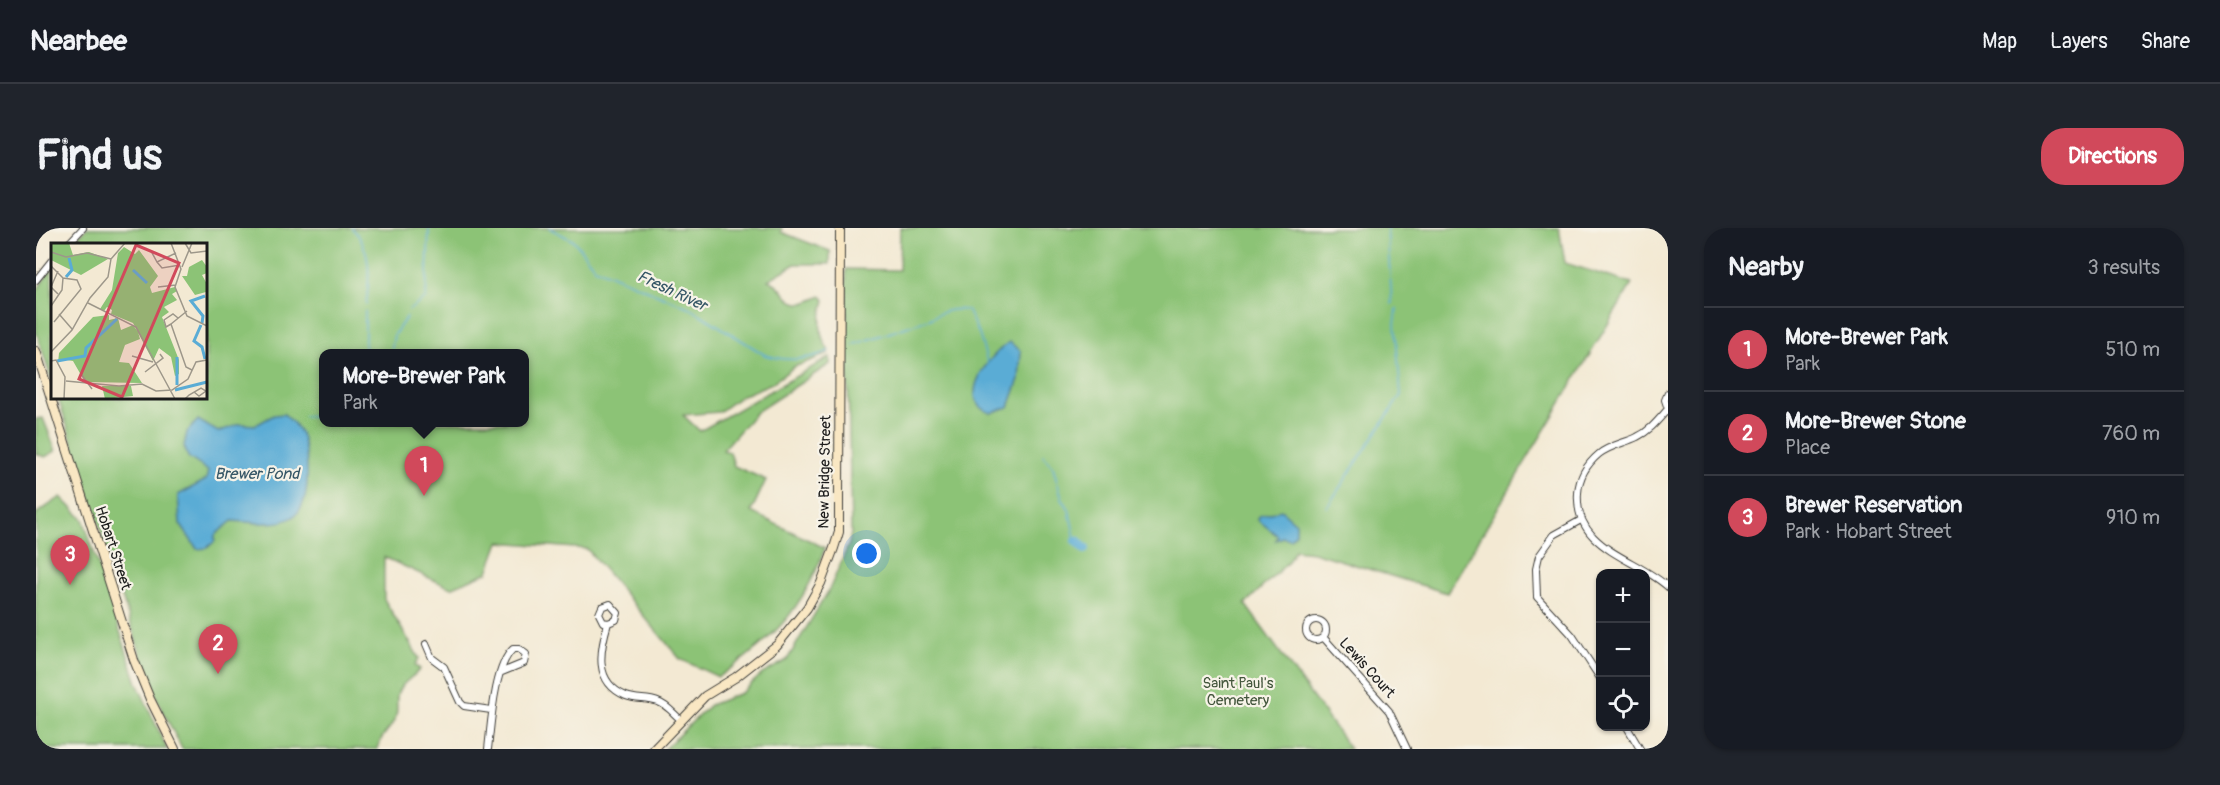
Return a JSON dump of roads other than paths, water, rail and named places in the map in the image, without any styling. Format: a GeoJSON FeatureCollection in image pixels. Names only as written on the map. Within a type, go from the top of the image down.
{"type":"FeatureCollection","features":[{"type":"Feature","properties":{"kind":"street"},"geometry":{"type":"LineString","coordinates":[[69,243],[83,228]]}},
{"type":"Feature","properties":{"kind":"street","name":"New Bridge Street"},"geometry":{"type":"LineString","coordinates":[[654,749],[680,719],[705,696],[736,677],[777,645],[811,602],[834,548],[839,532],[840,228]]}},
{"type":"Feature","properties":{"kind":"street"},"geometry":{"type":"LineString","coordinates":[[36,280],[51,261]]}},
{"type":"Feature","properties":{"kind":"street","name":"Hobart Street"},"geometry":{"type":"LineString","coordinates":[[36,351],[51,398]]}},
{"type":"Feature","properties":{"kind":"street"},"geometry":{"type":"LineString","coordinates":[[1668,393],[1665,400],[1668,409],[1656,424],[1640,435],[1603,452],[1586,469],[1578,491],[1581,520],[1598,544],[1644,568],[1668,587]]}},
{"type":"Feature","properties":{"kind":"street","name":"Hobart Street"},"geometry":{"type":"LineString","coordinates":[[51,399],[134,660],[175,749]]}},
{"type":"Feature","properties":{"kind":"street"},"geometry":{"type":"LineString","coordinates":[[1581,520],[1554,535],[1542,551],[1536,569],[1537,597],[1572,635],[1599,677]]}},
{"type":"Feature","properties":{"kind":"street"},"geometry":{"type":"LineString","coordinates":[[608,623],[600,660],[607,680],[626,696],[665,705],[680,719]]}},
{"type":"Feature","properties":{"kind":"street","name":"Lewis Court"},"geometry":{"type":"LineString","coordinates":[[1323,637],[1389,711],[1407,749]]}},
{"type":"Feature","properties":{"kind":"street"},"geometry":{"type":"LineString","coordinates":[[426,644],[432,658],[444,668],[460,702],[465,706],[491,710]]}},
{"type":"Feature","properties":{"kind":"street"},"geometry":{"type":"LineString","coordinates":[[488,749],[491,710],[502,672]]}},
{"type":"Feature","properties":{"kind":"street"},"geometry":{"type":"LineString","coordinates":[[1630,731],[1640,749]]}},
{"type":"Feature","properties":{"kind":"water"},"geometry":{"type":"Polygon","coordinates":[[[1009,342],[1021,351],[1019,379],[1009,407],[991,413],[980,406],[975,388],[985,366],[1009,342]]]}},
{"type":"Feature","properties":{"kind":"water","name":"Brewer Pond"},"geometry":{"type":"Polygon","coordinates":[[[284,414],[301,433],[306,455],[306,490],[299,510],[293,517],[280,522],[232,521],[215,535],[215,541],[207,548],[197,549],[180,524],[178,495],[206,480],[208,471],[188,457],[184,446],[187,432],[198,420],[218,432],[240,424],[256,425],[274,415],[284,414]]]}},
{"type":"Feature","properties":{"kind":"water"},"geometry":{"type":"Polygon","coordinates":[[[1281,510],[1296,523],[1296,533],[1290,539],[1282,537],[1276,540],[1278,536],[1258,520],[1259,516],[1281,510]]]}},
{"type":"Feature","properties":{"kind":"waterway"},"geometry":{"type":"LineString","coordinates":[[352,228],[359,236],[368,264],[366,304]]}},
{"type":"Feature","properties":{"kind":"waterway"},"geometry":{"type":"LineString","coordinates":[[409,310],[426,298],[429,228]]}},
{"type":"Feature","properties":{"kind":"waterway","name":"Fresh River"},"geometry":{"type":"LineString","coordinates":[[549,228],[574,241],[595,268],[690,308],[765,355],[782,359],[797,359],[829,351]]}},
{"type":"Feature","properties":{"kind":"waterway"},"geometry":{"type":"LineString","coordinates":[[1387,228],[1392,304]]}},
{"type":"Feature","properties":{"kind":"waterway"},"geometry":{"type":"LineString","coordinates":[[1327,507],[1401,395],[1395,324],[1397,309]]}},
{"type":"Feature","properties":{"kind":"waterway","name":"Fresh River"},"geometry":{"type":"LineString","coordinates":[[853,345],[948,311],[967,310],[979,334],[988,364]]}},
{"type":"Feature","properties":{"kind":"waterway"},"geometry":{"type":"LineString","coordinates":[[365,311],[365,349]]}},
{"type":"Feature","properties":{"kind":"waterway"},"geometry":{"type":"LineString","coordinates":[[392,349],[394,335],[407,316]]}},
{"type":"Feature","properties":{"kind":"waterway"},"geometry":{"type":"LineString","coordinates":[[304,416],[319,418]]}},
{"type":"Feature","properties":{"kind":"waterway"},"geometry":{"type":"LineString","coordinates":[[1043,455],[1053,467],[1062,498],[1069,509],[1075,538]]}},
{"type":"Feature","properties":{"kind":"waterway"},"geometry":{"type":"LineString","coordinates":[[1077,541],[1085,549]]}},
{"type":"Feature","properties":{"kind":"place","name":"More-Brewer Park"},"geometry":{"type":"Point","coordinates":[424,496]}},
{"type":"Feature","properties":{"kind":"place","name":"Brewer Reservation"},"geometry":{"type":"Point","coordinates":[70,585]}},
{"type":"Feature","properties":{"kind":"place","name":"More-Brewer Stone"},"geometry":{"type":"Point","coordinates":[218,674]}},
{"type":"Feature","properties":{"kind":"park label","name":"Saint Paul's Cemetery"},"geometry":{"type":"Point","coordinates":[1238,692]}}]}
